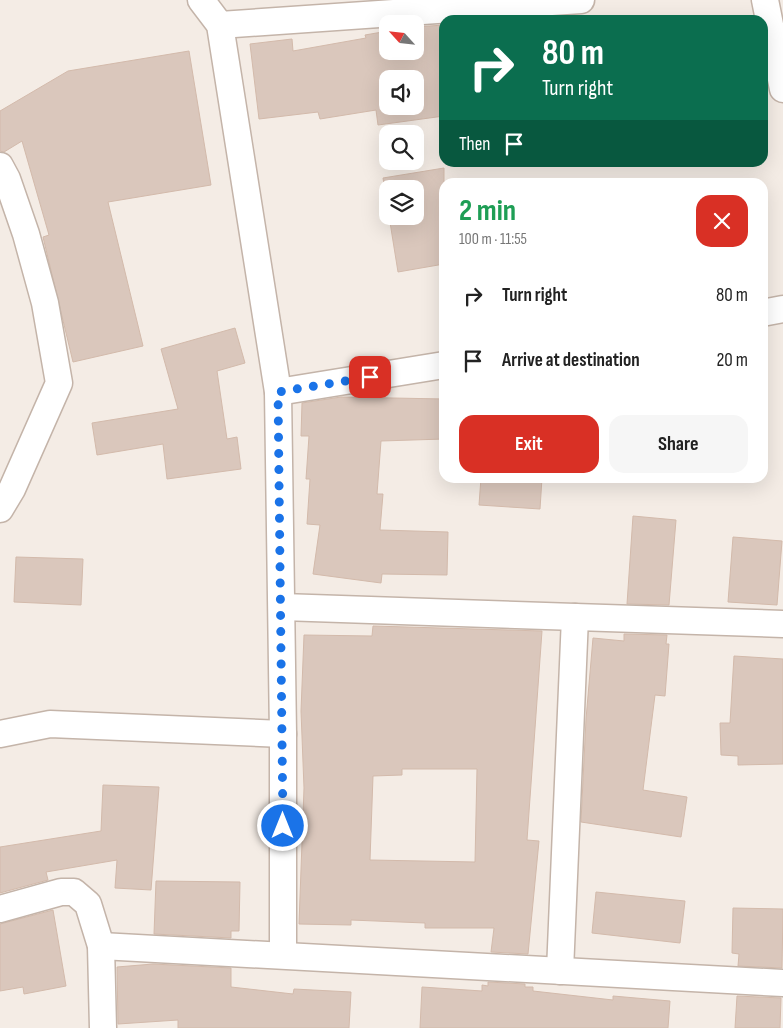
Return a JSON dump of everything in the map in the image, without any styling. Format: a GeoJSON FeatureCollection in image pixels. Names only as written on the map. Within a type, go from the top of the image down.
{"type":"FeatureCollection","features":[{"type":"Feature","properties":{"kind":"street"},"geometry":{"type":"LineString","coordinates":[[201,0],[220,25],[278,392],[282,607],[283,955]]}},
{"type":"Feature","properties":{"kind":"street"},"geometry":{"type":"LineString","coordinates":[[220,25],[581,0]]}},
{"type":"Feature","properties":{"kind":"street"},"geometry":{"type":"LineString","coordinates":[[765,0],[783,89]]}},
{"type":"Feature","properties":{"kind":"street"},"geometry":{"type":"LineString","coordinates":[[0,166],[8,179],[46,303],[59,384],[12,489],[0,508]]}},
{"type":"Feature","properties":{"kind":"street"},"geometry":{"type":"LineString","coordinates":[[768,312],[783,309]]}},
{"type":"Feature","properties":{"kind":"street"},"geometry":{"type":"LineString","coordinates":[[278,392],[439,366]]}},
{"type":"Feature","properties":{"kind":"street"},"geometry":{"type":"LineString","coordinates":[[282,607],[783,624]]}},
{"type":"Feature","properties":{"kind":"street"},"geometry":{"type":"LineString","coordinates":[[560,971],[575,617]]}},
{"type":"Feature","properties":{"kind":"street"},"geometry":{"type":"LineString","coordinates":[[0,734],[50,724],[283,734]]}},
{"type":"Feature","properties":{"kind":"street"},"geometry":{"type":"LineString","coordinates":[[0,909],[61,892],[74,892],[88,904],[101,946],[103,1028]]}},
{"type":"Feature","properties":{"kind":"street"},"geometry":{"type":"LineString","coordinates":[[101,946],[783,983]]}},
{"type":"Feature","properties":{"kind":"building"},"geometry":{"type":"Polygon","coordinates":[[[439,25],[439,117],[378,125],[376,110],[320,119],[318,112],[259,119],[250,44],[292,39],[293,51],[366,38],[365,35],[379,33],[379,60],[424,60],[424,26],[439,25]]]}},
{"type":"Feature","properties":{"kind":"building"},"geometry":{"type":"Polygon","coordinates":[[[189,51],[211,185],[108,202],[143,346],[73,362],[43,237],[49,235],[22,141],[4,152],[0,151],[0,111],[68,71],[189,51]]]}},
{"type":"Feature","properties":{"kind":"building"},"geometry":{"type":"Polygon","coordinates":[[[444,168],[444,178],[439,178],[439,265],[398,272],[390,225],[424,225],[424,180],[383,180],[383,178],[444,168]]]}},
{"type":"Feature","properties":{"kind":"building"},"geometry":{"type":"Polygon","coordinates":[[[235,328],[245,363],[217,371],[227,439],[237,437],[241,469],[167,479],[163,444],[97,455],[92,423],[178,409],[161,349],[235,328]]]}},
{"type":"Feature","properties":{"kind":"building"},"geometry":{"type":"Polygon","coordinates":[[[341,397],[439,399],[439,439],[381,441],[377,494],[383,494],[380,530],[448,532],[447,575],[382,574],[381,583],[313,574],[320,525],[307,524],[310,479],[306,479],[309,436],[301,436],[302,403],[341,397]]]}},
{"type":"Feature","properties":{"kind":"building"},"geometry":{"type":"Polygon","coordinates":[[[481,483],[542,483],[540,509],[479,505],[481,483]]]}},
{"type":"Feature","properties":{"kind":"building"},"geometry":{"type":"Polygon","coordinates":[[[633,516],[676,520],[669,605],[627,604],[633,516]]]}},
{"type":"Feature","properties":{"kind":"building"},"geometry":{"type":"Polygon","coordinates":[[[733,537],[782,541],[777,605],[728,602],[733,537]]]}},
{"type":"Feature","properties":{"kind":"building"},"geometry":{"type":"Polygon","coordinates":[[[16,557],[83,559],[81,605],[14,602],[16,557]]]}},
{"type":"Feature","properties":{"kind":"building"},"geometry":{"type":"Polygon","coordinates":[[[373,626],[542,631],[527,840],[539,841],[528,954],[491,952],[494,928],[425,928],[425,923],[351,920],[351,925],[299,924],[304,788],[301,711],[304,635],[372,636],[373,626]],[[402,769],[402,775],[373,776],[370,860],[475,862],[477,769],[402,769]]]}},
{"type":"Feature","properties":{"kind":"building"},"geometry":{"type":"Polygon","coordinates":[[[624,634],[667,635],[666,644],[669,644],[665,696],[655,695],[643,790],[687,797],[681,837],[581,822],[586,719],[593,638],[624,641],[624,634]]]}},
{"type":"Feature","properties":{"kind":"building"},"geometry":{"type":"Polygon","coordinates":[[[734,656],[783,659],[783,764],[738,765],[738,756],[721,755],[720,723],[730,723],[734,656]]]}},
{"type":"Feature","properties":{"kind":"building"},"geometry":{"type":"Polygon","coordinates":[[[103,785],[159,787],[151,890],[115,888],[117,860],[46,872],[48,880],[0,893],[0,847],[101,831],[103,785]]]}},
{"type":"Feature","properties":{"kind":"building"},"geometry":{"type":"Polygon","coordinates":[[[156,881],[240,882],[239,931],[231,931],[231,938],[154,934],[156,881]]]}},
{"type":"Feature","properties":{"kind":"building"},"geometry":{"type":"Polygon","coordinates":[[[596,892],[685,901],[680,943],[592,933],[596,892]]]}},
{"type":"Feature","properties":{"kind":"building"},"geometry":{"type":"Polygon","coordinates":[[[733,908],[783,909],[782,968],[738,966],[739,954],[732,953],[733,908]]]}},
{"type":"Feature","properties":{"kind":"building"},"geometry":{"type":"Polygon","coordinates":[[[53,910],[66,986],[24,994],[23,987],[0,991],[0,924],[53,910]]]}},
{"type":"Feature","properties":{"kind":"building"},"geometry":{"type":"Polygon","coordinates":[[[153,964],[231,968],[231,987],[293,994],[294,989],[351,992],[349,1028],[178,1028],[178,1020],[118,1024],[117,967],[153,964]]]}},
{"type":"Feature","properties":{"kind":"building"},"geometry":{"type":"Polygon","coordinates":[[[488,982],[525,984],[525,987],[533,987],[533,991],[613,1000],[613,996],[670,1001],[668,1028],[420,1028],[422,987],[482,991],[482,985],[488,986],[488,982]]]}},
{"type":"Feature","properties":{"kind":"building"},"geometry":{"type":"Polygon","coordinates":[[[737,996],[781,998],[780,1028],[735,1028],[737,996]]]}},
{"type":"Feature","properties":{"kind":"route"},"geometry":{"type":"LineString","coordinates":[[283,826],[278,392],[370,377]]}}]}
